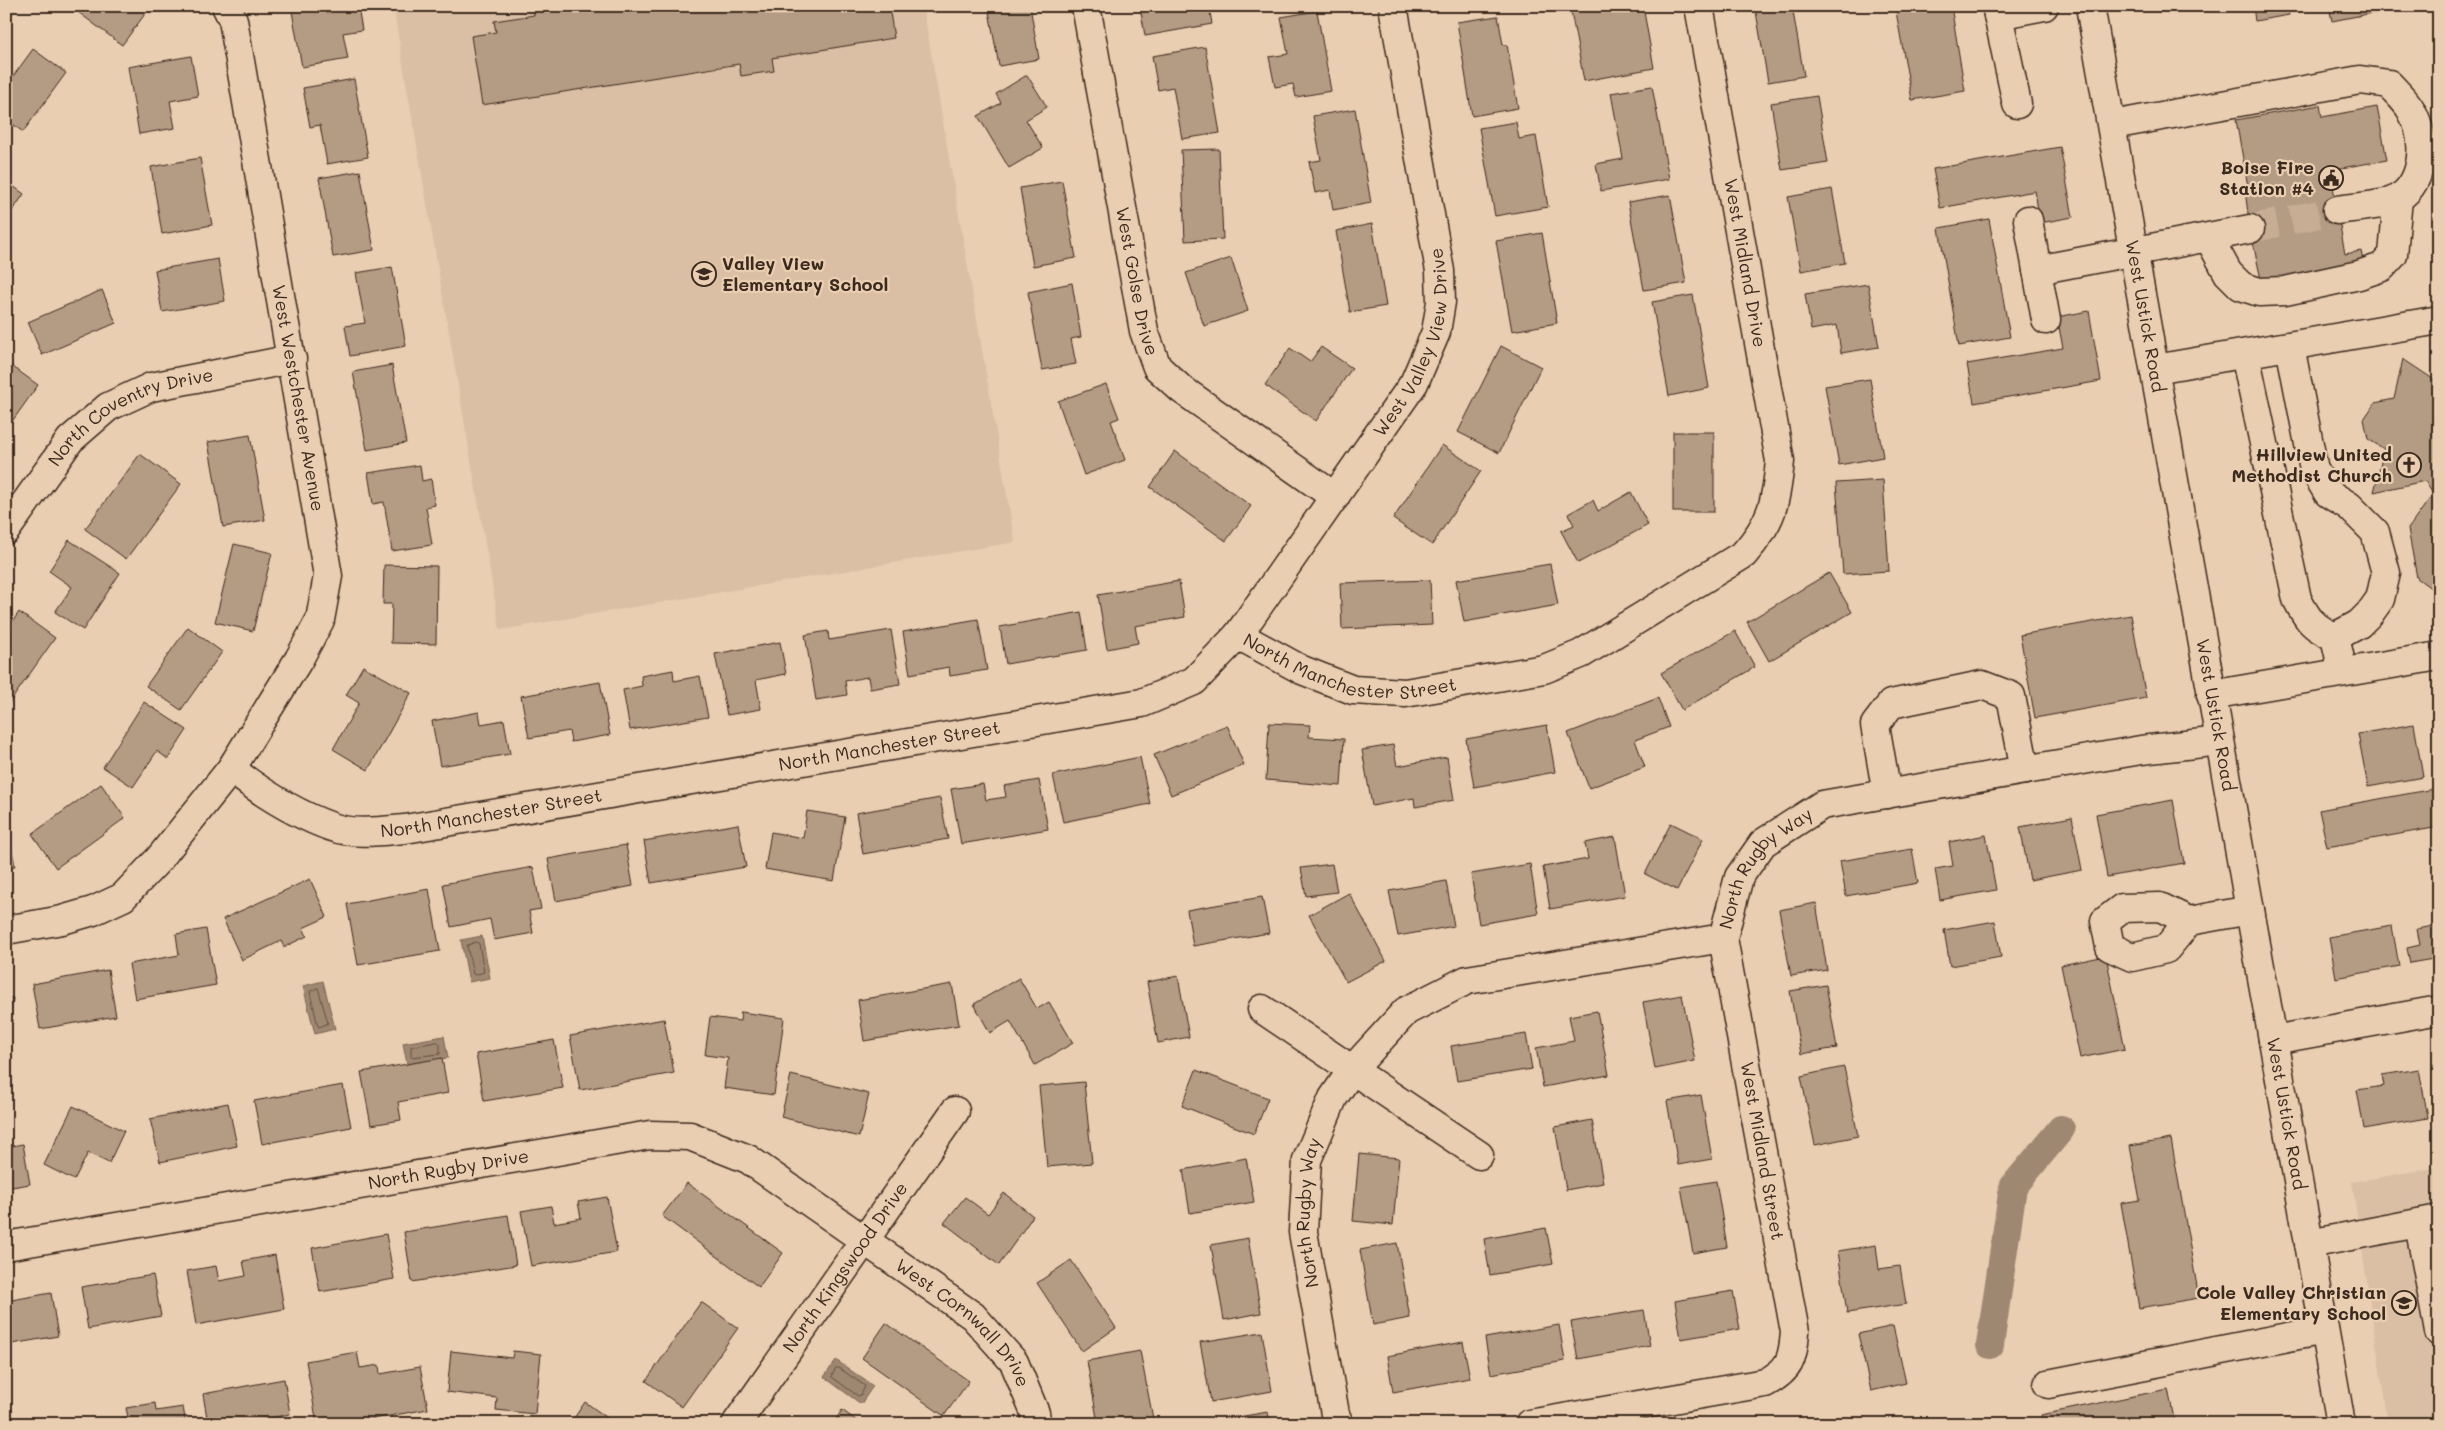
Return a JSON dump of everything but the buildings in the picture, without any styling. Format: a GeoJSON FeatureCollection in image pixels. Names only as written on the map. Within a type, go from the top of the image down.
{"type":"FeatureCollection","features":[{"type":"Feature","properties":{"kind":"street","name":"West Westchester Avenue"},"geometry":{"type":"LineString","coordinates":[[226,6],[233,20],[328,576],[320,620],[299,660],[231,769]]}},
{"type":"Feature","properties":{"kind":"street","name":"West Golse Drive"},"geometry":{"type":"LineString","coordinates":[[1086,6],[1144,331],[1157,367],[1181,389],[1335,497]]}},
{"type":"Feature","properties":{"kind":"street","name":"West Valley View Drive"},"geometry":{"type":"LineString","coordinates":[[1238,635],[1414,383],[1436,332],[1441,302],[1440,270],[1393,6]]}},
{"type":"Feature","properties":{"kind":"street","name":"West Midland Drive"},"geometry":{"type":"LineString","coordinates":[[1699,6],[1780,461],[1777,490],[1769,520]]}},
{"type":"Feature","properties":{"kind":"street"},"geometry":{"type":"LineString","coordinates":[[2017,104],[1997,11],[2044,6]]}},
{"type":"Feature","properties":{"kind":"street","name":"West Ustick Road"},"geometry":{"type":"LineString","coordinates":[[2090,6],[2341,1424]]}},
{"type":"Feature","properties":{"kind":"street"},"geometry":{"type":"LineString","coordinates":[[2112,125],[2360,80],[2389,84],[2412,110],[2422,144],[2420,171],[2413,185],[2397,199],[2337,210]]}},
{"type":"Feature","properties":{"kind":"street"},"geometry":{"type":"LineString","coordinates":[[2209,238],[2228,273],[2241,286],[2259,292],[2285,290],[2359,275],[2382,267],[2393,255],[2397,199]]}},
{"type":"Feature","properties":{"kind":"street"},"geometry":{"type":"LineString","coordinates":[[2028,220],[2046,320]]}},
{"type":"Feature","properties":{"kind":"street"},"geometry":{"type":"LineString","coordinates":[[2037,270],[2250,229]]}},
{"type":"Feature","properties":{"kind":"street"},"geometry":{"type":"LineString","coordinates":[[2155,369],[2439,320]]}},
{"type":"Feature","properties":{"kind":"street"},"geometry":{"type":"LineString","coordinates":[[2290,346],[2314,470],[2328,493],[2349,506],[2375,532],[2386,573],[2380,599],[2370,614],[2359,624],[2335,637]]}},
{"type":"Feature","properties":{"kind":"street"},"geometry":{"type":"LineString","coordinates":[[2245,354],[2297,599],[2308,621],[2318,629],[2335,637]]}},
{"type":"Feature","properties":{"kind":"street","name":"North Coventry Drive"},"geometry":{"type":"LineString","coordinates":[[6,530],[70,440],[108,407],[151,387],[292,359]]}},
{"type":"Feature","properties":{"kind":"street","name":"North Manchester Street"},"geometry":{"type":"LineString","coordinates":[[231,769],[269,798],[333,828],[370,832],[405,829],[1142,704],[1194,681],[1238,635],[1302,670],[1353,690],[1405,693],[1544,669],[1581,654],[1744,554],[1769,520]]}},
{"type":"Feature","properties":{"kind":"street"},"geometry":{"type":"LineString","coordinates":[[2335,637],[2343,672]]}},
{"type":"Feature","properties":{"kind":"street"},"geometry":{"type":"LineString","coordinates":[[2211,695],[2439,656]]}},
{"type":"Feature","properties":{"kind":"street"},"geometry":{"type":"LineString","coordinates":[[1887,794],[1875,725],[1891,704],[1982,685],[2010,696],[2025,770]]}},
{"type":"Feature","properties":{"kind":"street","name":"North Rugby Way"},"geometry":{"type":"LineString","coordinates":[[1339,1424],[1335,1414],[1303,1232],[1307,1160],[1333,1098],[1352,1070],[1406,1011],[1467,980],[1722,938],[1739,876],[1763,843],[1822,805],[2141,750],[2220,740]]}},
{"type":"Feature","properties":{"kind":"street"},"geometry":{"type":"LineString","coordinates":[[6,930],[77,916],[123,897],[159,859],[231,769]]}},
{"type":"Feature","properties":{"kind":"street"},"geometry":{"type":"LineString","coordinates":[[2189,921],[2250,910]]}},
{"type":"Feature","properties":{"kind":"street","name":"West Midland Street"},"geometry":{"type":"LineString","coordinates":[[1529,1424],[1765,1383],[1779,1376],[1789,1365],[1794,1348],[1795,1332],[1722,938]]}},
{"type":"Feature","properties":{"kind":"street"},"geometry":{"type":"LineString","coordinates":[[1262,1009],[1479,1155]]}},
{"type":"Feature","properties":{"kind":"street"},"geometry":{"type":"LineString","coordinates":[[2272,1040],[2439,1010]]}},
{"type":"Feature","properties":{"kind":"street","name":"North Kingswood Drive"},"geometry":{"type":"LineString","coordinates":[[736,1424],[955,1111]]}},
{"type":"Feature","properties":{"kind":"street","name":"North Rugby Drive"},"geometry":{"type":"LineString","coordinates":[[6,1246],[650,1135],[690,1136],[748,1159],[865,1240]]}},
{"type":"Feature","properties":{"kind":"street"},"geometry":{"type":"LineString","coordinates":[[2309,1244],[2429,1221],[2439,1332]]}},
{"type":"Feature","properties":{"kind":"street","name":"West Cornwall Drive"},"geometry":{"type":"LineString","coordinates":[[865,1240],[973,1316],[1014,1362],[1035,1413],[1037,1424]]}},
{"type":"Feature","properties":{"kind":"street"},"geometry":{"type":"LineString","coordinates":[[2048,1384],[2324,1330]]}},
{"type":"Feature","properties":{"kind":"shaded area","name":"Valley View Elementary School"},"geometry":{"type":"Polygon","coordinates":[[[393,6],[923,6],[1015,542],[500,630],[393,6]]]}},
{"type":"Feature","properties":{"kind":"shaded area","name":"Cole Valley Christian Elementary School"},"geometry":{"type":"Polygon","coordinates":[[[2439,1167],[2439,1424],[2388,1424],[2352,1182],[2439,1167]]]}},
{"type":"Feature","properties":{"kind":"water"},"geometry":{"type":"Polygon","coordinates":[[[482,936],[490,978],[469,982],[461,940],[482,936]]]}},
{"type":"Feature","properties":{"kind":"water"},"geometry":{"type":"Polygon","coordinates":[[[323,981],[335,1029],[315,1034],[303,986],[323,981]]]}},
{"type":"Feature","properties":{"kind":"water"},"geometry":{"type":"Polygon","coordinates":[[[444,1036],[448,1058],[407,1064],[403,1043],[444,1036]]]}},
{"type":"Feature","properties":{"kind":"water"},"geometry":{"type":"Polygon","coordinates":[[[836,1360],[873,1386],[861,1404],[824,1377],[836,1360]]]}},
{"type":"Feature","properties":{"kind":"waterway"},"geometry":{"type":"LineString","coordinates":[[1990,1345],[2013,1187],[2061,1129]]}},
{"type":"Feature","properties":{"kind":"tunnel"},"geometry":{"type":"LineString","coordinates":[[2250,229],[2337,210]]}},
{"type":"Feature","properties":{"kind":"place","name":"Boise Fire Station #4"},"geometry":{"type":"Point","coordinates":[2331,178]}},
{"type":"Feature","properties":{"kind":"place","name":"Valley View Elementary School"},"geometry":{"type":"Point","coordinates":[704,274]}},
{"type":"Feature","properties":{"kind":"place","name":"Hillview United Methodist Church"},"geometry":{"type":"Point","coordinates":[2409,465]}},
{"type":"Feature","properties":{"kind":"place","name":"Cole Valley Christian Elementary School"},"geometry":{"type":"Point","coordinates":[2404,1303]}}]}
